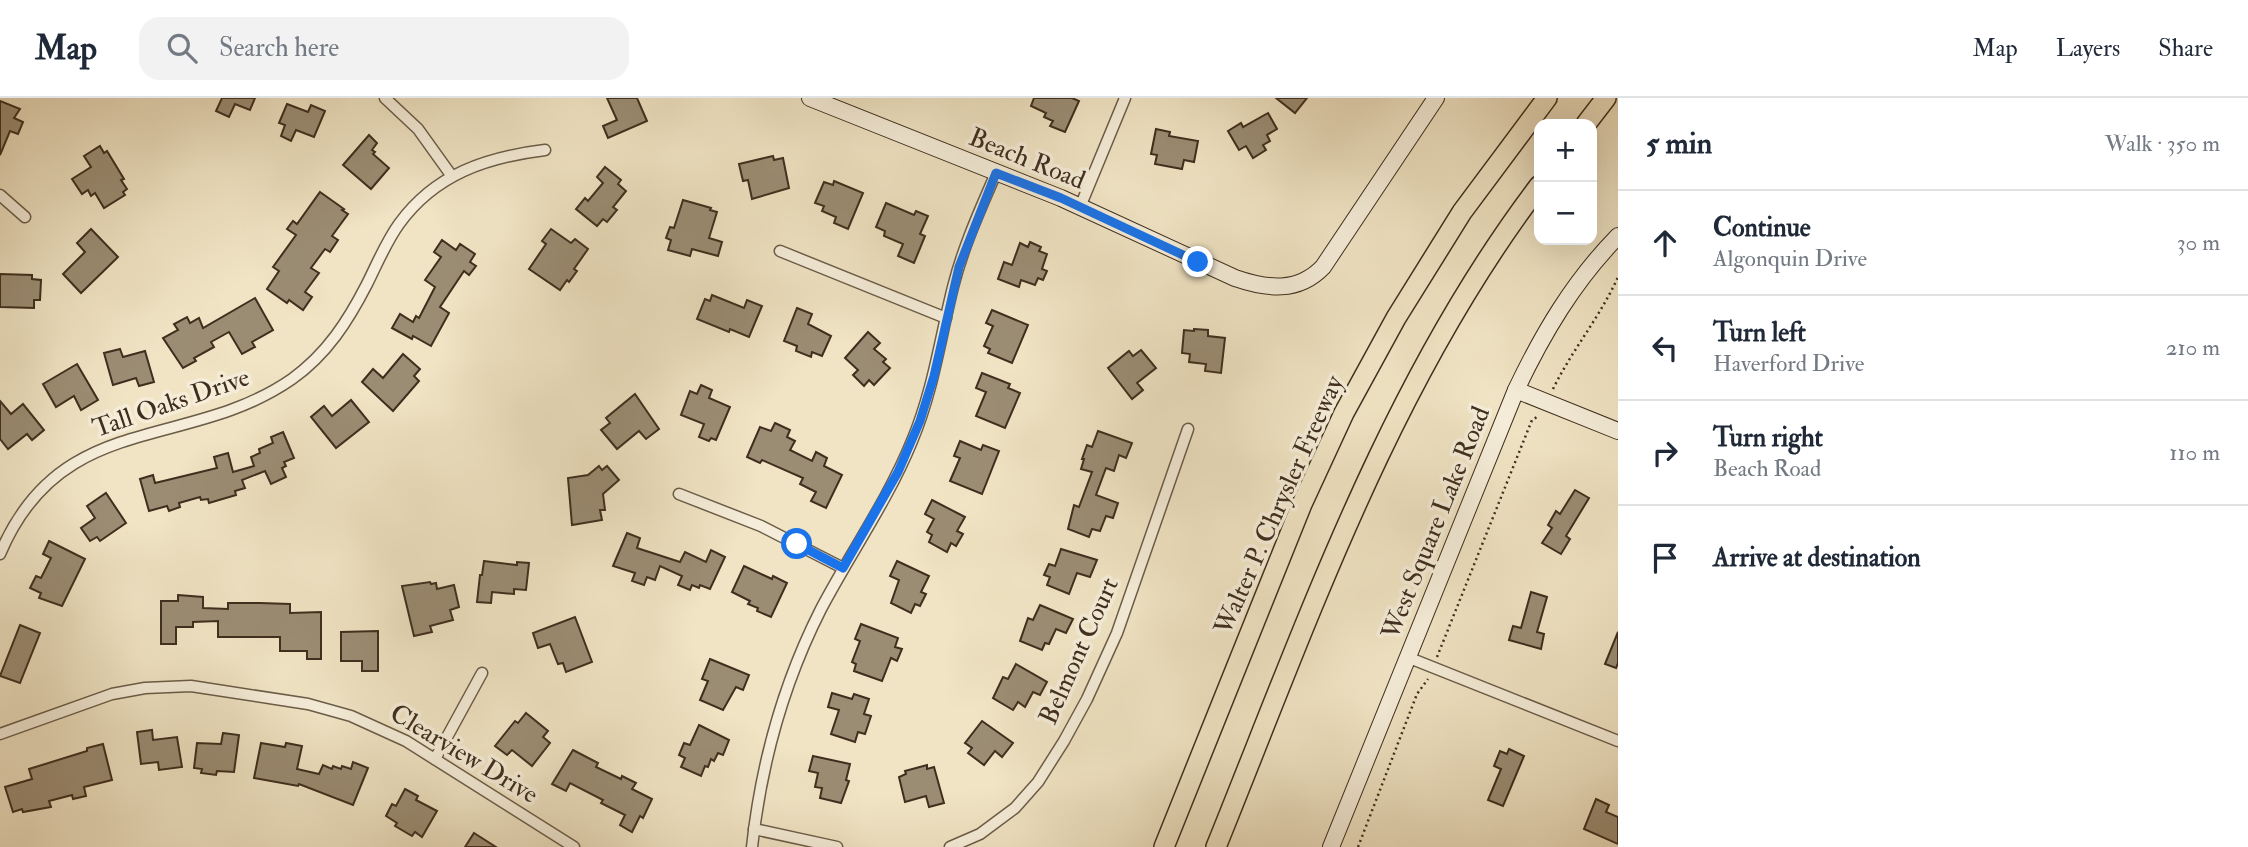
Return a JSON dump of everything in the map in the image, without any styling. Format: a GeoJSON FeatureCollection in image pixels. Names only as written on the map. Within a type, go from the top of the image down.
{"type":"FeatureCollection","features":[{"type":"Feature","properties":{"kind":"highway","name":"Walter P. Chrysler Freeway"},"geometry":{"type":"LineString","coordinates":[[1164,847],[1302,504],[1343,413],[1396,318],[1462,212],[1547,98]]}},
{"type":"Feature","properties":{"kind":"highway"},"geometry":{"type":"LineString","coordinates":[[1590,119],[1606,98]]}},
{"type":"Feature","properties":{"kind":"highway"},"geometry":{"type":"LineString","coordinates":[[1216,847],[1379,452],[1450,319],[1534,193]]}},
{"type":"Feature","properties":{"kind":"street"},"geometry":{"type":"LineString","coordinates":[[385,98],[418,129],[451,175]]}},
{"type":"Feature","properties":{"kind":"street","name":"Beach Road"},"geometry":{"type":"LineString","coordinates":[[810,98],[1080,207],[1209,267],[1249,283],[1283,288],[1303,282],[1317,273],[1436,98]]}},
{"type":"Feature","properties":{"kind":"street"},"geometry":{"type":"LineString","coordinates":[[1080,207],[1125,98]]}},
{"type":"Feature","properties":{"kind":"street","name":"Tall Oaks Drive"},"geometry":{"type":"LineString","coordinates":[[0,554],[14,524],[37,494],[54,477],[77,461],[116,444],[244,405],[278,388],[309,366],[344,326],[398,225],[423,197],[451,175],[501,156],[545,150]]}},
{"type":"Feature","properties":{"kind":"street"},"geometry":{"type":"LineString","coordinates":[[752,847],[770,749],[789,686],[820,612],[892,484],[912,442],[934,376],[965,247],[996,173]]}},
{"type":"Feature","properties":{"kind":"street"},"geometry":{"type":"LineString","coordinates":[[0,195],[25,217]]}},
{"type":"Feature","properties":{"kind":"street","name":"West Square Lake Road"},"geometry":{"type":"LineString","coordinates":[[1331,847],[1516,390],[1539,342],[1571,292],[1618,236]]}},
{"type":"Feature","properties":{"kind":"street"},"geometry":{"type":"LineString","coordinates":[[780,251],[946,318]]}},
{"type":"Feature","properties":{"kind":"street"},"geometry":{"type":"LineString","coordinates":[[1516,390],[1618,431]]}},
{"type":"Feature","properties":{"kind":"street","name":"Belmont Court"},"geometry":{"type":"LineString","coordinates":[[950,847],[980,834],[1015,808],[1038,782],[1064,741],[1087,699],[1116,633],[1188,429]]}},
{"type":"Feature","properties":{"kind":"street"},"geometry":{"type":"LineString","coordinates":[[679,494],[761,526],[843,568]]}},
{"type":"Feature","properties":{"kind":"street"},"geometry":{"type":"LineString","coordinates":[[1407,657],[1618,741]]}},
{"type":"Feature","properties":{"kind":"street"},"geometry":{"type":"LineString","coordinates":[[435,759],[482,673]]}},
{"type":"Feature","properties":{"kind":"street","name":"Clearview Drive"},"geometry":{"type":"LineString","coordinates":[[0,734],[112,694],[145,688],[191,686],[291,701],[327,709],[374,726],[435,759],[560,843],[574,847]]}},
{"type":"Feature","properties":{"kind":"street"},"geometry":{"type":"LineString","coordinates":[[754,829],[837,847]]}},
{"type":"Feature","properties":{"kind":"path"},"geometry":{"type":"LineString","coordinates":[[1550,395],[1618,277]]}},
{"type":"Feature","properties":{"kind":"path"},"geometry":{"type":"LineString","coordinates":[[1435,660],[1532,420],[1543,414]]}},
{"type":"Feature","properties":{"kind":"path"},"geometry":{"type":"LineString","coordinates":[[1358,847],[1419,689],[1430,674]]}},
{"type":"Feature","properties":{"kind":"building"},"geometry":{"type":"Polygon","coordinates":[[[222,98],[255,98],[250,110],[235,104],[229,117],[216,111],[222,98]]]}},
{"type":"Feature","properties":{"kind":"building"},"geometry":{"type":"Polygon","coordinates":[[[607,98],[637,98],[647,121],[608,138],[603,126],[617,120],[607,98]]]}},
{"type":"Feature","properties":{"kind":"building"},"geometry":{"type":"Polygon","coordinates":[[[1034,98],[1072,98],[1079,101],[1065,132],[1050,126],[1053,121],[1044,117],[1046,113],[1031,106],[1034,98]]]}},
{"type":"Feature","properties":{"kind":"building"},"geometry":{"type":"Polygon","coordinates":[[[1276,98],[1307,98],[1295,113],[1276,98]]]}},
{"type":"Feature","properties":{"kind":"building"},"geometry":{"type":"Polygon","coordinates":[[[0,101],[20,109],[14,118],[23,122],[18,134],[10,131],[0,155],[0,101]]]}},
{"type":"Feature","properties":{"kind":"building"},"geometry":{"type":"Polygon","coordinates":[[[287,104],[308,112],[311,105],[325,111],[314,137],[296,130],[291,141],[281,136],[285,125],[279,123],[287,104]]]}},
{"type":"Feature","properties":{"kind":"building"},"geometry":{"type":"Polygon","coordinates":[[[1268,113],[1277,129],[1267,135],[1270,141],[1263,145],[1266,150],[1253,158],[1246,146],[1239,150],[1228,131],[1241,123],[1243,127],[1268,113]]]}},
{"type":"Feature","properties":{"kind":"building"},"geometry":{"type":"Polygon","coordinates":[[[1156,129],[1170,132],[1169,136],[1198,141],[1194,162],[1184,160],[1182,169],[1155,164],[1157,155],[1151,154],[1156,129]]]}},
{"type":"Feature","properties":{"kind":"building"},"geometry":{"type":"Polygon","coordinates":[[[369,135],[377,143],[372,150],[375,152],[373,154],[389,168],[371,189],[343,165],[369,135]]]}},
{"type":"Feature","properties":{"kind":"building"},"geometry":{"type":"Polygon","coordinates":[[[100,146],[104,153],[107,151],[127,189],[123,192],[125,195],[104,208],[95,193],[91,196],[88,190],[82,194],[72,179],[91,167],[84,156],[100,146]]]}},
{"type":"Feature","properties":{"kind":"building"},"geometry":{"type":"Polygon","coordinates":[[[773,156],[774,160],[783,158],[789,188],[752,199],[748,180],[743,181],[739,164],[773,156]]]}},
{"type":"Feature","properties":{"kind":"building"},"geometry":{"type":"Polygon","coordinates":[[[605,167],[621,180],[618,184],[626,191],[613,207],[617,210],[607,222],[603,219],[597,226],[576,209],[585,198],[588,201],[603,183],[597,177],[605,167]]]}},
{"type":"Feature","properties":{"kind":"building"},"geometry":{"type":"Polygon","coordinates":[[[834,181],[863,193],[848,229],[834,223],[836,217],[822,211],[824,206],[815,203],[824,182],[833,185],[834,181]]]}},
{"type":"Feature","properties":{"kind":"building"},"geometry":{"type":"Polygon","coordinates":[[[320,192],[348,214],[332,236],[338,240],[330,252],[325,249],[311,268],[319,273],[305,292],[312,297],[303,310],[267,289],[279,271],[273,267],[296,235],[287,229],[293,221],[297,224],[320,192]]]}},
{"type":"Feature","properties":{"kind":"building"},"geometry":{"type":"Polygon","coordinates":[[[683,200],[717,212],[709,238],[722,242],[718,256],[692,249],[690,256],[668,250],[671,240],[666,238],[670,227],[674,228],[683,200]]]}},
{"type":"Feature","properties":{"kind":"building"},"geometry":{"type":"Polygon","coordinates":[[[886,203],[914,215],[916,211],[928,216],[920,234],[925,236],[914,263],[898,256],[903,244],[884,236],[885,231],[876,227],[886,203]]]}},
{"type":"Feature","properties":{"kind":"building"},"geometry":{"type":"Polygon","coordinates":[[[91,229],[118,257],[81,293],[63,274],[85,252],[77,243],[91,229]]]}},
{"type":"Feature","properties":{"kind":"building"},"geometry":{"type":"Polygon","coordinates":[[[551,229],[571,243],[575,239],[588,249],[574,269],[577,271],[560,290],[529,269],[546,244],[542,241],[551,229]]]}},
{"type":"Feature","properties":{"kind":"building"},"geometry":{"type":"Polygon","coordinates":[[[442,240],[456,250],[460,244],[475,254],[470,262],[476,266],[469,275],[464,271],[440,307],[449,313],[431,346],[392,328],[400,314],[413,322],[416,316],[419,318],[435,287],[425,280],[441,257],[434,252],[442,240]]]}},
{"type":"Feature","properties":{"kind":"building"},"geometry":{"type":"Polygon","coordinates":[[[1030,242],[1041,247],[1039,251],[1047,254],[1042,269],[1047,271],[1043,280],[1038,278],[1035,285],[1021,280],[1019,287],[998,279],[1004,262],[1012,265],[1020,243],[1028,247],[1030,242]]]}},
{"type":"Feature","properties":{"kind":"building"},"geometry":{"type":"Polygon","coordinates":[[[0,274],[32,275],[32,279],[41,280],[40,300],[34,300],[34,308],[0,307],[0,274]]]}},
{"type":"Feature","properties":{"kind":"building"},"geometry":{"type":"Polygon","coordinates":[[[712,295],[744,308],[747,300],[762,306],[749,337],[697,319],[705,299],[710,301],[712,295]]]}},
{"type":"Feature","properties":{"kind":"building"},"geometry":{"type":"Polygon","coordinates":[[[255,298],[273,330],[252,342],[255,347],[242,354],[229,332],[211,342],[214,347],[194,358],[196,361],[183,368],[163,338],[178,330],[174,324],[187,317],[190,323],[199,318],[203,328],[255,298]]]}},
{"type":"Feature","properties":{"kind":"building"},"geometry":{"type":"Polygon","coordinates":[[[797,308],[812,314],[808,324],[831,336],[822,356],[812,352],[811,357],[796,351],[797,346],[784,341],[797,308]]]}},
{"type":"Feature","properties":{"kind":"building"},"geometry":{"type":"Polygon","coordinates":[[[992,310],[1028,325],[1012,363],[988,353],[990,349],[984,346],[993,326],[986,323],[992,310]]]}},
{"type":"Feature","properties":{"kind":"building"},"geometry":{"type":"Polygon","coordinates":[[[1184,330],[1208,330],[1208,336],[1225,338],[1221,373],[1205,371],[1206,364],[1189,362],[1190,354],[1182,353],[1184,330]]]}},
{"type":"Feature","properties":{"kind":"building"},"geometry":{"type":"Polygon","coordinates":[[[868,332],[880,343],[874,349],[886,359],[883,362],[890,368],[874,385],[869,380],[864,386],[853,375],[858,370],[845,358],[868,332]]]}},
{"type":"Feature","properties":{"kind":"building"},"geometry":{"type":"Polygon","coordinates":[[[120,349],[123,357],[145,351],[154,382],[139,386],[136,378],[113,385],[104,353],[120,349]]]}},
{"type":"Feature","properties":{"kind":"building"},"geometry":{"type":"Polygon","coordinates":[[[1141,350],[1156,368],[1137,383],[1143,390],[1132,399],[1108,368],[1129,351],[1133,356],[1141,350]]]}},
{"type":"Feature","properties":{"kind":"building"},"geometry":{"type":"Polygon","coordinates":[[[403,354],[420,369],[414,376],[419,381],[393,411],[362,382],[373,369],[383,378],[403,354]]]}},
{"type":"Feature","properties":{"kind":"building"},"geometry":{"type":"Polygon","coordinates":[[[77,364],[98,400],[81,410],[74,396],[56,407],[43,384],[77,364]]]}},
{"type":"Feature","properties":{"kind":"building"},"geometry":{"type":"Polygon","coordinates":[[[982,373],[1010,384],[1008,388],[1020,393],[1005,428],[976,416],[986,392],[976,388],[982,373]]]}},
{"type":"Feature","properties":{"kind":"building"},"geometry":{"type":"Polygon","coordinates":[[[701,385],[712,390],[709,398],[730,407],[716,440],[711,438],[709,441],[699,437],[704,424],[681,415],[690,391],[697,394],[701,385]]]}},
{"type":"Feature","properties":{"kind":"building"},"geometry":{"type":"Polygon","coordinates":[[[635,394],[659,429],[646,439],[639,431],[617,449],[601,430],[610,423],[606,418],[635,394]]]}},
{"type":"Feature","properties":{"kind":"building"},"geometry":{"type":"Polygon","coordinates":[[[351,400],[369,422],[336,448],[311,417],[324,406],[332,416],[351,400]]]}},
{"type":"Feature","properties":{"kind":"building"},"geometry":{"type":"Polygon","coordinates":[[[0,401],[11,414],[23,404],[44,430],[32,440],[27,434],[8,449],[0,439],[0,401]]]}},
{"type":"Feature","properties":{"kind":"building"},"geometry":{"type":"Polygon","coordinates":[[[775,423],[790,430],[787,437],[795,441],[790,450],[812,461],[816,452],[827,458],[824,466],[842,475],[826,508],[811,501],[816,492],[800,484],[803,478],[762,460],[760,463],[747,457],[760,427],[771,431],[775,423]]]}},
{"type":"Feature","properties":{"kind":"building"},"geometry":{"type":"Polygon","coordinates":[[[1098,431],[1132,443],[1126,458],[1119,455],[1114,471],[1106,468],[1096,495],[1118,503],[1113,518],[1106,516],[1100,531],[1092,529],[1089,537],[1068,529],[1074,505],[1079,507],[1092,472],[1081,469],[1082,459],[1087,445],[1092,447],[1098,431]]]}},
{"type":"Feature","properties":{"kind":"building"},"geometry":{"type":"Polygon","coordinates":[[[283,432],[294,458],[284,462],[286,466],[282,468],[286,477],[271,484],[265,471],[242,480],[245,488],[235,491],[236,495],[209,503],[208,499],[201,500],[200,497],[179,503],[180,507],[169,511],[167,506],[149,511],[140,479],[153,475],[155,483],[217,468],[214,457],[228,453],[233,472],[254,466],[251,457],[260,453],[259,449],[273,443],[271,437],[283,432]]]}},
{"type":"Feature","properties":{"kind":"building"},"geometry":{"type":"Polygon","coordinates":[[[960,441],[981,450],[983,445],[999,451],[982,494],[950,481],[960,458],[954,456],[960,441]]]}},
{"type":"Feature","properties":{"kind":"building"},"geometry":{"type":"Polygon","coordinates":[[[599,466],[602,470],[607,466],[619,480],[603,494],[605,510],[600,510],[602,520],[572,525],[568,478],[588,475],[599,466]]]}},
{"type":"Feature","properties":{"kind":"building"},"geometry":{"type":"Polygon","coordinates":[[[1575,490],[1589,498],[1566,536],[1570,539],[1561,554],[1542,543],[1552,528],[1548,525],[1556,511],[1560,514],[1575,490]]]}},
{"type":"Feature","properties":{"kind":"building"},"geometry":{"type":"Polygon","coordinates":[[[106,493],[126,523],[100,541],[97,537],[90,541],[81,528],[95,518],[87,506],[106,493]]]}},
{"type":"Feature","properties":{"kind":"building"},"geometry":{"type":"Polygon","coordinates":[[[932,500],[965,517],[957,531],[963,534],[956,546],[951,543],[947,552],[929,542],[932,535],[927,532],[934,519],[925,514],[932,500]]]}},
{"type":"Feature","properties":{"kind":"building"},"geometry":{"type":"Polygon","coordinates":[[[627,533],[640,538],[637,548],[680,562],[685,552],[706,562],[711,550],[725,557],[710,589],[692,585],[690,590],[678,585],[682,576],[660,566],[655,580],[647,577],[644,585],[632,581],[635,573],[613,566],[627,533]]]}},
{"type":"Feature","properties":{"kind":"building"},"geometry":{"type":"Polygon","coordinates":[[[49,541],[85,559],[62,606],[39,598],[41,593],[30,588],[36,576],[41,578],[51,558],[43,554],[49,541]]]}},
{"type":"Feature","properties":{"kind":"building"},"geometry":{"type":"Polygon","coordinates":[[[1061,549],[1097,560],[1090,577],[1077,573],[1069,594],[1047,585],[1050,577],[1044,575],[1049,564],[1055,566],[1061,549]]]}},
{"type":"Feature","properties":{"kind":"building"},"geometry":{"type":"Polygon","coordinates":[[[484,561],[517,565],[517,562],[529,563],[526,590],[514,589],[514,594],[492,592],[491,603],[477,602],[484,561]]]}},
{"type":"Feature","properties":{"kind":"building"},"geometry":{"type":"Polygon","coordinates":[[[897,561],[929,576],[921,592],[926,594],[920,606],[915,604],[911,613],[891,603],[899,580],[890,576],[897,561]]]}},
{"type":"Feature","properties":{"kind":"building"},"geometry":{"type":"Polygon","coordinates":[[[744,566],[787,583],[771,617],[757,611],[758,608],[748,604],[750,601],[732,592],[744,566]]]}},
{"type":"Feature","properties":{"kind":"building"},"geometry":{"type":"Polygon","coordinates":[[[436,583],[437,589],[454,585],[459,607],[450,610],[453,620],[430,626],[432,632],[414,636],[402,586],[436,583]]]}},
{"type":"Feature","properties":{"kind":"building"},"geometry":{"type":"Polygon","coordinates":[[[1531,592],[1547,597],[1537,632],[1544,634],[1541,649],[1509,640],[1513,626],[1521,628],[1531,592]]]}},
{"type":"Feature","properties":{"kind":"building"},"geometry":{"type":"Polygon","coordinates":[[[178,595],[203,597],[203,608],[228,609],[228,603],[290,604],[290,613],[321,612],[321,659],[307,659],[307,651],[280,651],[280,637],[218,637],[218,621],[193,622],[193,627],[176,627],[176,644],[161,644],[161,601],[178,601],[178,595]]]}},
{"type":"Feature","properties":{"kind":"building"},"geometry":{"type":"Polygon","coordinates":[[[1040,605],[1073,619],[1066,633],[1056,629],[1049,644],[1045,643],[1042,650],[1020,641],[1028,618],[1033,620],[1040,605]]]}},
{"type":"Feature","properties":{"kind":"building"},"geometry":{"type":"Polygon","coordinates":[[[575,617],[592,662],[566,672],[563,663],[558,664],[550,644],[538,648],[533,633],[575,617]]]}},
{"type":"Feature","properties":{"kind":"building"},"geometry":{"type":"Polygon","coordinates":[[[861,624],[898,638],[895,647],[902,649],[897,661],[891,658],[882,681],[854,671],[856,664],[852,662],[860,641],[855,639],[861,624]]]}},
{"type":"Feature","properties":{"kind":"building"},"geometry":{"type":"Polygon","coordinates":[[[20,625],[40,633],[20,683],[0,676],[20,625]]]}},
{"type":"Feature","properties":{"kind":"building"},"geometry":{"type":"Polygon","coordinates":[[[378,631],[378,671],[362,671],[362,661],[341,661],[341,632],[378,631]]]}},
{"type":"Feature","properties":{"kind":"building"},"geometry":{"type":"Polygon","coordinates":[[[1618,632],[1618,663],[1616,668],[1605,664],[1618,632]]]}},
{"type":"Feature","properties":{"kind":"building"},"geometry":{"type":"Polygon","coordinates":[[[710,659],[749,675],[743,690],[736,687],[723,710],[700,700],[708,681],[702,679],[710,659]]]}},
{"type":"Feature","properties":{"kind":"building"},"geometry":{"type":"Polygon","coordinates":[[[1016,664],[1047,682],[1040,695],[1033,692],[1025,707],[1018,702],[1013,710],[993,698],[1003,677],[1008,679],[1016,664]]]}},
{"type":"Feature","properties":{"kind":"building"},"geometry":{"type":"Polygon","coordinates":[[[832,693],[852,699],[854,694],[869,699],[864,714],[871,716],[865,734],[858,732],[855,742],[831,734],[839,710],[828,707],[832,693]]]}},
{"type":"Feature","properties":{"kind":"building"},"geometry":{"type":"Polygon","coordinates":[[[526,713],[548,731],[543,737],[550,743],[532,766],[512,750],[507,755],[495,746],[515,721],[518,723],[526,713]]]}},
{"type":"Feature","properties":{"kind":"building"},"geometry":{"type":"Polygon","coordinates":[[[982,721],[1013,743],[1002,757],[995,751],[984,765],[968,753],[972,748],[965,743],[982,721]]]}},
{"type":"Feature","properties":{"kind":"building"},"geometry":{"type":"Polygon","coordinates":[[[699,725],[729,740],[723,755],[718,753],[714,761],[711,759],[701,776],[681,767],[685,758],[679,755],[684,743],[690,745],[699,725]]]}},
{"type":"Feature","properties":{"kind":"building"},"geometry":{"type":"Polygon","coordinates":[[[152,730],[153,740],[177,737],[182,767],[159,770],[158,762],[141,764],[137,732],[152,730]]]}},
{"type":"Feature","properties":{"kind":"building"},"geometry":{"type":"Polygon","coordinates":[[[223,733],[239,735],[234,772],[217,771],[216,775],[201,773],[202,769],[194,768],[197,743],[221,744],[223,733]]]}},
{"type":"Feature","properties":{"kind":"building"},"geometry":{"type":"Polygon","coordinates":[[[261,743],[285,747],[286,743],[302,746],[297,769],[319,774],[323,765],[332,769],[333,766],[341,769],[342,766],[351,769],[353,762],[368,768],[353,805],[299,784],[298,786],[254,778],[261,743]]]}},
{"type":"Feature","properties":{"kind":"building"},"geometry":{"type":"Polygon","coordinates":[[[103,744],[112,780],[84,787],[86,796],[73,799],[72,795],[49,801],[51,807],[13,812],[5,787],[32,779],[29,769],[103,744]]]}},
{"type":"Feature","properties":{"kind":"building"},"geometry":{"type":"Polygon","coordinates":[[[1509,749],[1524,756],[1503,806],[1488,800],[1501,769],[1494,766],[1500,751],[1507,754],[1509,749]]]}},
{"type":"Feature","properties":{"kind":"building"},"geometry":{"type":"Polygon","coordinates":[[[573,750],[598,763],[596,767],[636,783],[632,789],[652,799],[643,818],[640,816],[632,832],[620,825],[625,815],[601,803],[603,800],[570,783],[566,791],[552,784],[573,750]]]}},
{"type":"Feature","properties":{"kind":"building"},"geometry":{"type":"Polygon","coordinates":[[[813,756],[850,764],[846,780],[849,781],[841,803],[820,798],[822,788],[815,787],[818,773],[809,771],[813,756]]]}},
{"type":"Feature","properties":{"kind":"building"},"geometry":{"type":"Polygon","coordinates":[[[927,765],[927,769],[934,767],[944,803],[929,807],[926,796],[905,802],[899,777],[906,774],[905,771],[927,765]]]}},
{"type":"Feature","properties":{"kind":"building"},"geometry":{"type":"Polygon","coordinates":[[[405,789],[418,796],[416,800],[437,811],[422,837],[415,832],[412,836],[395,826],[397,823],[386,816],[392,804],[396,806],[405,789]]]}},
{"type":"Feature","properties":{"kind":"building"},"geometry":{"type":"Polygon","coordinates":[[[1596,799],[1609,805],[1606,812],[1618,817],[1618,844],[1584,829],[1596,799]]]}},
{"type":"Feature","properties":{"kind":"building"},"geometry":{"type":"Polygon","coordinates":[[[474,833],[496,847],[465,847],[474,833]]]}},
{"type":"Feature","properties":{"kind":"route"},"geometry":{"type":"LineString","coordinates":[[797,544],[843,568],[892,484],[920,421],[934,376],[959,267],[996,173],[1125,226],[1198,262]]}}]}
